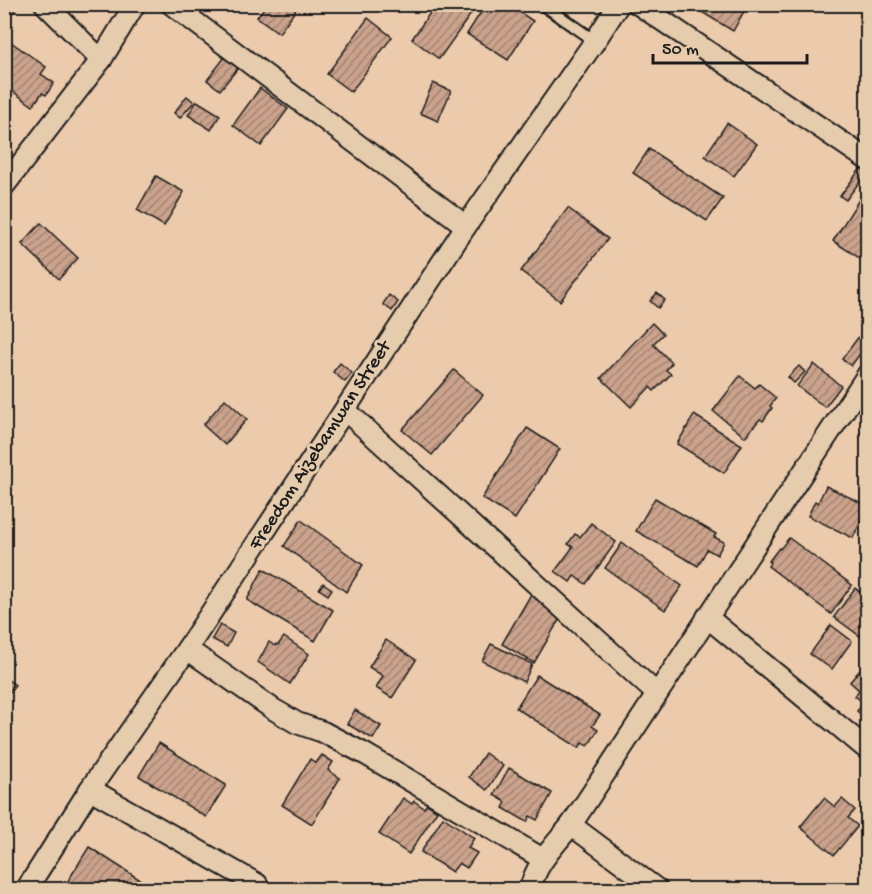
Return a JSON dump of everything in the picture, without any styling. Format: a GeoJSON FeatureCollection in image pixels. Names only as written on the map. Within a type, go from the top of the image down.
{"type":"FeatureCollection","features":[{"type":"Feature","properties":{"kind":"street"},"geometry":{"type":"LineString","coordinates":[[45,4],[101,60]]}},
{"type":"Feature","properties":{"kind":"street"},"geometry":{"type":"LineString","coordinates":[[4,186],[101,60],[135,4]]}},
{"type":"Feature","properties":{"kind":"street"},"geometry":{"type":"LineString","coordinates":[[171,4],[466,226]]}},
{"type":"Feature","properties":{"kind":"street","name":"Freedom Aizebamwan Street"},"geometry":{"type":"LineString","coordinates":[[26,890],[90,789],[187,649],[466,226],[619,4]]}},
{"type":"Feature","properties":{"kind":"street"},"geometry":{"type":"LineString","coordinates":[[638,4],[867,160]]}},
{"type":"Feature","properties":{"kind":"street"},"geometry":{"type":"LineString","coordinates":[[530,890],[532,880],[543,860],[571,825],[867,374]]}},
{"type":"Feature","properties":{"kind":"street"},"geometry":{"type":"LineString","coordinates":[[345,410],[657,694]]}},
{"type":"Feature","properties":{"kind":"street"},"geometry":{"type":"LineString","coordinates":[[708,617],[867,750]]}},
{"type":"Feature","properties":{"kind":"street"},"geometry":{"type":"LineString","coordinates":[[187,649],[273,709],[297,723],[323,732],[365,754],[543,860]]}},
{"type":"Feature","properties":{"kind":"street"},"geometry":{"type":"LineString","coordinates":[[90,789],[257,884]]}},
{"type":"Feature","properties":{"kind":"street"},"geometry":{"type":"LineString","coordinates":[[571,825],[658,890]]}},
{"type":"Feature","properties":{"kind":"lane"},"geometry":{"type":"LineString","coordinates":[[542,4],[595,41]]}},
{"type":"Feature","properties":{"kind":"building"},"geometry":{"type":"Polygon","coordinates":[[[4,4],[20,4],[7,19],[4,16],[4,4]]]}},
{"type":"Feature","properties":{"kind":"building"},"geometry":{"type":"Polygon","coordinates":[[[267,4],[300,4],[279,33],[257,17],[267,4]]]}},
{"type":"Feature","properties":{"kind":"building"},"geometry":{"type":"Polygon","coordinates":[[[436,4],[478,4],[439,59],[412,39],[436,4]]]}},
{"type":"Feature","properties":{"kind":"building"},"geometry":{"type":"Polygon","coordinates":[[[486,4],[507,4],[533,21],[508,60],[467,34],[486,4]]]}},
{"type":"Feature","properties":{"kind":"building"},"geometry":{"type":"Polygon","coordinates":[[[704,4],[748,4],[733,31],[700,11],[704,4]]]}},
{"type":"Feature","properties":{"kind":"building"},"geometry":{"type":"Polygon","coordinates":[[[368,18],[392,37],[351,92],[327,74],[368,18]]]}},
{"type":"Feature","properties":{"kind":"building"},"geometry":{"type":"Polygon","coordinates":[[[4,37],[46,67],[41,74],[54,83],[46,95],[42,93],[33,106],[4,85],[4,37]]]}},
{"type":"Feature","properties":{"kind":"building"},"geometry":{"type":"Polygon","coordinates":[[[225,57],[238,68],[220,90],[207,80],[225,57]]]}},
{"type":"Feature","properties":{"kind":"building"},"geometry":{"type":"Polygon","coordinates":[[[433,83],[451,91],[438,121],[420,113],[433,83]]]}},
{"type":"Feature","properties":{"kind":"building"},"geometry":{"type":"Polygon","coordinates":[[[260,88],[288,109],[261,146],[233,125],[260,88]]]}},
{"type":"Feature","properties":{"kind":"building"},"geometry":{"type":"Polygon","coordinates":[[[187,96],[194,102],[180,118],[174,113],[187,96]]]}},
{"type":"Feature","properties":{"kind":"building"},"geometry":{"type":"Polygon","coordinates":[[[197,101],[220,115],[211,130],[188,115],[197,101]]]}},
{"type":"Feature","properties":{"kind":"building"},"geometry":{"type":"Polygon","coordinates":[[[727,123],[757,144],[734,176],[705,156],[727,123]]]}},
{"type":"Feature","properties":{"kind":"building"},"geometry":{"type":"Polygon","coordinates":[[[649,149],[723,198],[707,221],[633,173],[649,149]]]}},
{"type":"Feature","properties":{"kind":"building"},"geometry":{"type":"Polygon","coordinates":[[[861,168],[867,172],[846,200],[840,196],[861,168]]]}},
{"type":"Feature","properties":{"kind":"building"},"geometry":{"type":"Polygon","coordinates":[[[156,176],[184,192],[164,226],[137,210],[156,176]]]}},
{"type":"Feature","properties":{"kind":"building"},"geometry":{"type":"Polygon","coordinates":[[[868,185],[868,247],[861,259],[833,241],[868,185]]]}},
{"type":"Feature","properties":{"kind":"building"},"geometry":{"type":"Polygon","coordinates":[[[568,208],[608,239],[560,301],[521,271],[568,208]]]}},
{"type":"Feature","properties":{"kind":"building"},"geometry":{"type":"Polygon","coordinates":[[[41,223],[78,258],[59,279],[22,244],[41,223]]]}},
{"type":"Feature","properties":{"kind":"building"},"geometry":{"type":"Polygon","coordinates":[[[657,293],[665,300],[658,308],[650,301],[657,293]]]}},
{"type":"Feature","properties":{"kind":"building"},"geometry":{"type":"Polygon","coordinates":[[[389,295],[398,302],[392,311],[383,304],[389,295]]]}},
{"type":"Feature","properties":{"kind":"building"},"geometry":{"type":"Polygon","coordinates":[[[652,323],[663,334],[653,344],[672,363],[666,370],[671,374],[654,391],[650,387],[631,407],[601,378],[652,323]]]}},
{"type":"Feature","properties":{"kind":"building"},"geometry":{"type":"Polygon","coordinates":[[[860,335],[868,340],[868,343],[851,366],[842,359],[860,335]]]}},
{"type":"Feature","properties":{"kind":"building"},"geometry":{"type":"Polygon","coordinates":[[[340,363],[352,373],[345,382],[333,372],[340,363]]]}},
{"type":"Feature","properties":{"kind":"building"},"geometry":{"type":"Polygon","coordinates":[[[814,364],[841,386],[825,407],[797,386],[814,364]]]}},
{"type":"Feature","properties":{"kind":"building"},"geometry":{"type":"Polygon","coordinates":[[[799,366],[805,372],[794,383],[788,377],[799,366]]]}},
{"type":"Feature","properties":{"kind":"building"},"geometry":{"type":"Polygon","coordinates":[[[454,370],[483,395],[432,455],[402,430],[454,370]]]}},
{"type":"Feature","properties":{"kind":"building"},"geometry":{"type":"Polygon","coordinates":[[[740,376],[755,388],[759,384],[776,398],[763,421],[760,419],[745,437],[713,411],[740,376]]]}},
{"type":"Feature","properties":{"kind":"building"},"geometry":{"type":"Polygon","coordinates":[[[225,399],[247,419],[225,445],[203,425],[225,399]]]}},
{"type":"Feature","properties":{"kind":"building"},"geometry":{"type":"Polygon","coordinates":[[[694,415],[742,445],[724,473],[677,444],[694,415]]]}},
{"type":"Feature","properties":{"kind":"building"},"geometry":{"type":"Polygon","coordinates":[[[868,424],[868,440],[860,434],[868,424]]]}},
{"type":"Feature","properties":{"kind":"building"},"geometry":{"type":"Polygon","coordinates":[[[527,428],[560,449],[515,519],[482,498],[527,428]]]}},
{"type":"Feature","properties":{"kind":"building"},"geometry":{"type":"Polygon","coordinates":[[[826,486],[868,506],[853,538],[808,516],[815,501],[818,503],[826,486]]]}},
{"type":"Feature","properties":{"kind":"building"},"geometry":{"type":"Polygon","coordinates":[[[655,498],[716,534],[714,537],[724,542],[717,555],[707,549],[698,566],[636,531],[655,498]]]}},
{"type":"Feature","properties":{"kind":"building"},"geometry":{"type":"Polygon","coordinates":[[[301,520],[363,565],[346,592],[284,546],[301,520]]]}},
{"type":"Feature","properties":{"kind":"building"},"geometry":{"type":"Polygon","coordinates":[[[591,523],[616,542],[586,584],[574,576],[570,582],[555,571],[573,547],[568,544],[575,534],[580,537],[591,523]]]}},
{"type":"Feature","properties":{"kind":"building"},"geometry":{"type":"Polygon","coordinates":[[[789,538],[852,585],[831,614],[768,566],[771,562],[769,561],[789,538]]]}},
{"type":"Feature","properties":{"kind":"building"},"geometry":{"type":"Polygon","coordinates":[[[622,543],[682,586],[665,610],[605,568],[622,543]]]}},
{"type":"Feature","properties":{"kind":"building"},"geometry":{"type":"Polygon","coordinates":[[[263,569],[333,610],[315,641],[247,600],[263,569]]]}},
{"type":"Feature","properties":{"kind":"building"},"geometry":{"type":"Polygon","coordinates":[[[323,583],[332,589],[328,595],[319,589],[323,583]]]}},
{"type":"Feature","properties":{"kind":"building"},"geometry":{"type":"Polygon","coordinates":[[[855,588],[868,597],[868,642],[834,617],[855,588]]]}},
{"type":"Feature","properties":{"kind":"building"},"geometry":{"type":"Polygon","coordinates":[[[533,591],[562,615],[534,663],[502,644],[533,591]]]}},
{"type":"Feature","properties":{"kind":"building"},"geometry":{"type":"Polygon","coordinates":[[[220,625],[234,633],[227,647],[212,639],[220,625]]]}},
{"type":"Feature","properties":{"kind":"building"},"geometry":{"type":"Polygon","coordinates":[[[831,625],[852,641],[832,669],[810,654],[831,625]]]}},
{"type":"Feature","properties":{"kind":"building"},"geometry":{"type":"Polygon","coordinates":[[[284,637],[309,654],[290,684],[258,662],[269,642],[275,646],[278,645],[284,637]]]}},
{"type":"Feature","properties":{"kind":"building"},"geometry":{"type":"Polygon","coordinates":[[[386,640],[416,660],[392,698],[376,688],[383,676],[369,667],[386,640]]]}},
{"type":"Feature","properties":{"kind":"building"},"geometry":{"type":"Polygon","coordinates":[[[491,644],[532,664],[524,682],[482,661],[491,644]]]}},
{"type":"Feature","properties":{"kind":"building"},"geometry":{"type":"Polygon","coordinates":[[[868,660],[868,706],[855,696],[859,690],[850,682],[868,660]]]}},
{"type":"Feature","properties":{"kind":"building"},"geometry":{"type":"Polygon","coordinates":[[[537,675],[600,715],[592,726],[598,730],[588,746],[582,743],[579,748],[516,708],[537,675]]]}},
{"type":"Feature","properties":{"kind":"building"},"geometry":{"type":"Polygon","coordinates":[[[4,677],[15,685],[4,699],[4,677]]]}},
{"type":"Feature","properties":{"kind":"building"},"geometry":{"type":"Polygon","coordinates":[[[863,704],[868,709],[868,721],[857,711],[863,704]]]}},
{"type":"Feature","properties":{"kind":"building"},"geometry":{"type":"Polygon","coordinates":[[[355,710],[381,726],[373,739],[347,724],[355,710]]]}},
{"type":"Feature","properties":{"kind":"building"},"geometry":{"type":"Polygon","coordinates":[[[159,743],[226,785],[206,817],[139,776],[159,743]]]}},
{"type":"Feature","properties":{"kind":"building"},"geometry":{"type":"Polygon","coordinates":[[[485,753],[503,766],[487,790],[469,777],[485,753]]]}},
{"type":"Feature","properties":{"kind":"building"},"geometry":{"type":"Polygon","coordinates":[[[322,755],[333,762],[328,770],[340,778],[312,824],[282,805],[310,759],[316,763],[322,755]]]}},
{"type":"Feature","properties":{"kind":"building"},"geometry":{"type":"Polygon","coordinates":[[[509,768],[552,793],[537,820],[530,816],[527,822],[503,808],[506,802],[494,795],[509,768]]]}},
{"type":"Feature","properties":{"kind":"building"},"geometry":{"type":"Polygon","coordinates":[[[403,798],[412,804],[414,801],[424,808],[427,804],[437,811],[409,854],[379,834],[403,798]]]}},
{"type":"Feature","properties":{"kind":"building"},"geometry":{"type":"Polygon","coordinates":[[[824,798],[835,807],[842,799],[855,810],[848,818],[858,826],[834,855],[800,827],[824,798]]]}},
{"type":"Feature","properties":{"kind":"building"},"geometry":{"type":"Polygon","coordinates":[[[443,817],[474,838],[468,848],[477,853],[467,868],[459,863],[452,872],[421,852],[443,817]]]}},
{"type":"Feature","properties":{"kind":"building"},"geometry":{"type":"Polygon","coordinates":[[[89,847],[153,888],[152,890],[67,890],[69,886],[66,884],[89,847]]]}}]}
